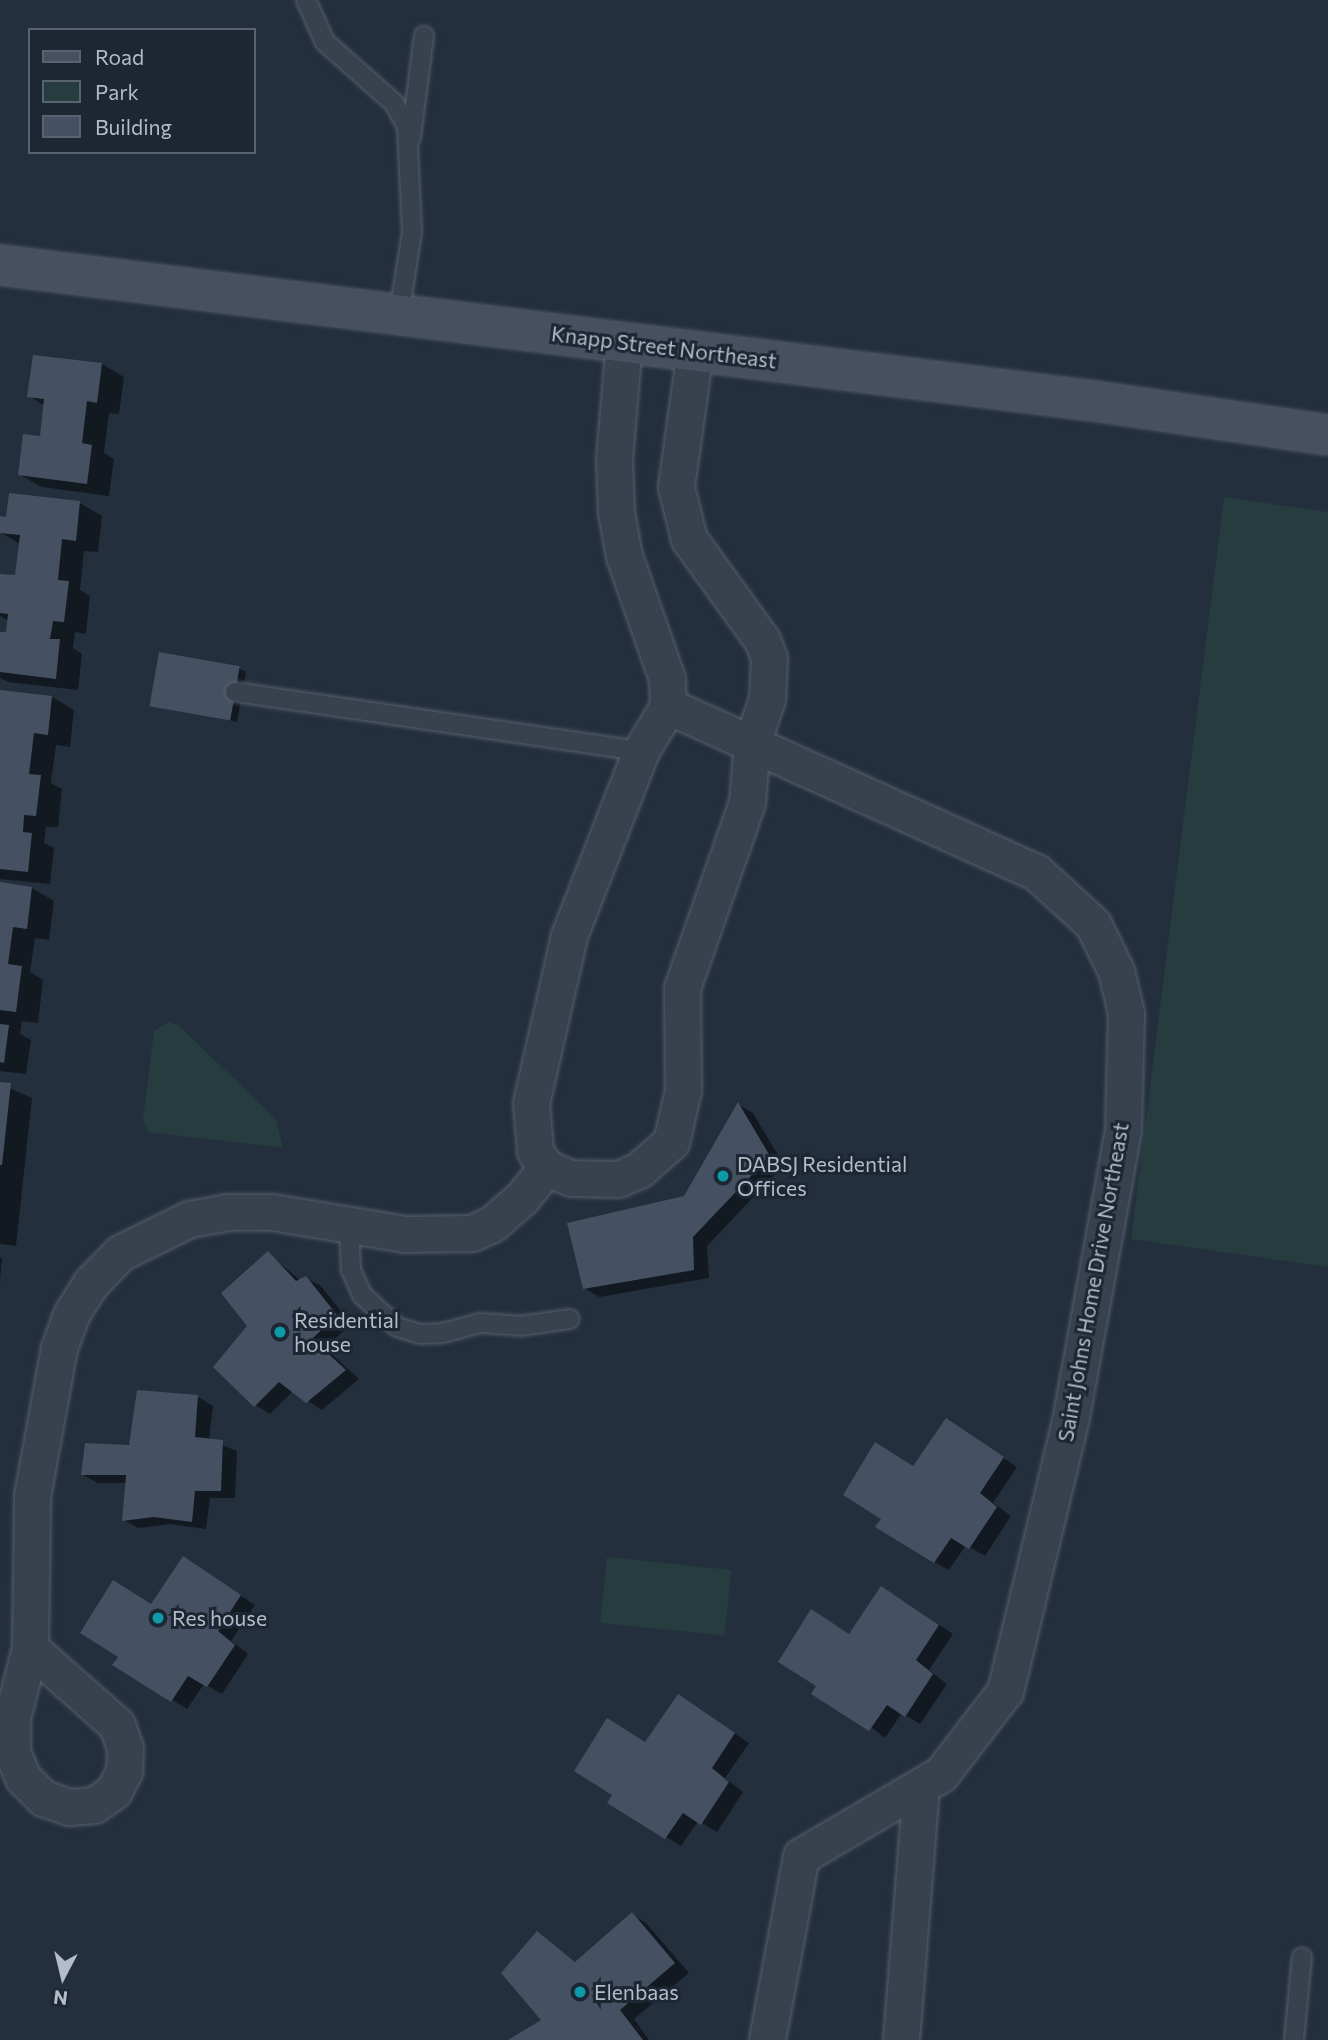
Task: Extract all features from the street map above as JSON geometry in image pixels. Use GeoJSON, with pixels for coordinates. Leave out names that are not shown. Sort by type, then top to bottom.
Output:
{"type":"FeatureCollection","features":[{"type":"Feature","properties":{"kind":"main road","name":"Knapp Street Northeast"},"geometry":{"type":"LineString","coordinates":[[0,265],[695,350],[1328,435]]}},
{"type":"Feature","properties":{"kind":"street"},"geometry":{"type":"LineString","coordinates":[[624,342],[614,459],[616,512],[624,556],[667,678],[668,706],[641,751],[566,948],[531,1103],[535,1151],[546,1168],[571,1178],[618,1179],[639,1170],[671,1142],[683,1090],[682,988],[747,802],[752,743],[767,699],[769,658],[762,640],[689,538],[676,487],[695,350]]}},
{"type":"Feature","properties":{"kind":"street","name":"Saint Johns Home Drive Northeast"},"geometry":{"type":"LineString","coordinates":[[668,706],[1036,872],[1093,924],[1115,971],[1126,1013],[1123,1130],[1071,1417],[1005,1691],[941,1774],[801,1856],[767,2040]]}},
{"type":"Feature","properties":{"kind":"street"},"geometry":{"type":"LineString","coordinates":[[30,1648],[32,1496],[59,1348],[72,1313],[91,1283],[120,1253],[189,1219],[272,1212],[447,1237],[472,1233],[492,1224],[522,1198],[546,1168]]}},
{"type":"Feature","properties":{"kind":"street"},"geometry":{"type":"LineString","coordinates":[[901,2040],[921,1787]]}},
{"type":"Feature","properties":{"kind":"lane"},"geometry":{"type":"LineString","coordinates":[[306,0],[314,26],[331,49],[394,103],[407,126],[412,232],[400,314]]}},
{"type":"Feature","properties":{"kind":"lane"},"geometry":{"type":"LineString","coordinates":[[410,146],[424,36]]}},
{"type":"Feature","properties":{"kind":"lane"},"geometry":{"type":"LineString","coordinates":[[235,692],[641,751]]}},
{"type":"Feature","properties":{"kind":"lane"},"geometry":{"type":"LineString","coordinates":[[349,1225],[351,1270],[362,1295],[397,1327],[420,1334],[443,1333],[481,1323],[520,1326],[570,1319]]}},
{"type":"Feature","properties":{"kind":"lane"},"geometry":{"type":"LineString","coordinates":[[1294,2040],[1302,1956]]}},
{"type":"Feature","properties":{"kind":"green space"},"geometry":{"type":"Polygon","coordinates":[[[1224,497],[1328,512],[1328,1267],[1131,1239],[1224,497]]]}},
{"type":"Feature","properties":{"kind":"green space"},"geometry":{"type":"Polygon","coordinates":[[[168,1022],[178,1025],[276,1119],[283,1148],[148,1132],[143,1119],[154,1031],[168,1022]]]}},
{"type":"Feature","properties":{"kind":"green space"},"geometry":{"type":"Polygon","coordinates":[[[607,1557],[731,1570],[724,1636],[600,1623],[607,1557]]]}},
{"type":"Feature","properties":{"kind":"building"},"geometry":{"type":"Polygon","coordinates":[[[33,355],[102,363],[97,403],[87,401],[82,443],[92,445],[87,484],[18,475],[23,434],[40,436],[44,399],[27,397],[33,355]]]}},
{"type":"Feature","properties":{"kind":"building"},"geometry":{"type":"Polygon","coordinates":[[[9,493],[80,501],[76,541],[62,539],[58,580],[69,581],[64,622],[53,621],[50,639],[60,639],[56,679],[0,672],[0,632],[6,632],[8,614],[0,613],[0,574],[15,575],[20,535],[0,533],[0,516],[6,517],[9,493]]]}},
{"type":"Feature","properties":{"kind":"building"},"geometry":{"type":"Polygon","coordinates":[[[159,652],[240,666],[230,720],[149,706],[159,652]]]}},
{"type":"Feature","properties":{"kind":"building"},"geometry":{"type":"Polygon","coordinates":[[[0,690],[52,696],[48,735],[34,733],[29,774],[41,775],[36,816],[24,815],[23,832],[32,833],[28,872],[0,869],[0,690]]]}},
{"type":"Feature","properties":{"kind":"building"},"geometry":{"type":"Polygon","coordinates":[[[0,882],[32,887],[27,929],[13,927],[8,964],[22,966],[16,1012],[0,1010],[0,882]]]}},
{"type":"Feature","properties":{"kind":"building"},"geometry":{"type":"Polygon","coordinates":[[[0,1024],[9,1025],[4,1063],[0,1062],[0,1024]]]}},
{"type":"Feature","properties":{"kind":"building"},"geometry":{"type":"Polygon","coordinates":[[[0,1082],[11,1083],[2,1165],[0,1165],[0,1082]]]}},
{"type":"Feature","properties":{"kind":"building","name":"DABSJ Residential Offices"},"geometry":{"type":"Polygon","coordinates":[[[738,1102],[770,1156],[693,1237],[694,1270],[583,1289],[567,1223],[684,1196],[738,1102]]]}},
{"type":"Feature","properties":{"kind":"building","name":"Residential house"},"geometry":{"type":"Polygon","coordinates":[[[268,1251],[296,1281],[306,1276],[337,1315],[312,1339],[346,1370],[306,1403],[279,1382],[254,1407],[213,1367],[247,1326],[221,1293],[268,1251]]]}},
{"type":"Feature","properties":{"kind":"building"},"geometry":{"type":"Polygon","coordinates":[[[137,1390],[198,1395],[195,1437],[223,1440],[221,1491],[195,1491],[192,1522],[154,1517],[122,1521],[126,1475],[81,1475],[85,1443],[129,1445],[137,1390]]]}},
{"type":"Feature","properties":{"kind":"building"},"geometry":{"type":"Polygon","coordinates":[[[946,1418],[1004,1457],[980,1493],[997,1507],[969,1549],[951,1538],[934,1563],[875,1527],[881,1519],[843,1495],[875,1442],[913,1466],[946,1418]]]}},
{"type":"Feature","properties":{"kind":"building","name":"Res house"},"geometry":{"type":"Polygon","coordinates":[[[183,1556],[241,1595],[218,1631],[235,1645],[207,1687],[188,1676],[171,1702],[112,1665],[118,1657],[80,1633],[113,1580],[151,1604],[183,1556]]]}},
{"type":"Feature","properties":{"kind":"building"},"geometry":{"type":"Polygon","coordinates":[[[881,1586],[939,1625],[916,1660],[933,1674],[905,1717],[887,1705],[869,1731],[811,1694],[816,1686],[778,1662],[811,1609],[849,1634],[881,1586]]]}},
{"type":"Feature","properties":{"kind":"building"},"geometry":{"type":"Polygon","coordinates":[[[678,1694],[735,1733],[712,1768],[729,1782],[701,1825],[683,1813],[665,1839],[607,1803],[612,1795],[574,1771],[607,1718],[645,1742],[678,1694]]]}},
{"type":"Feature","properties":{"kind":"building","name":"Elenbaas"},"geometry":{"type":"Polygon","coordinates":[[[632,1912],[675,1963],[620,2010],[643,2040],[508,2040],[541,2020],[501,1973],[537,1931],[575,1962],[632,1912]]]}},
{"type":"Feature","properties":{"kind":"place","name":"DABSJ Residential Offices"},"geometry":{"type":"Point","coordinates":[723,1176]}},
{"type":"Feature","properties":{"kind":"place","name":"Residential house"},"geometry":{"type":"Point","coordinates":[280,1332]}},
{"type":"Feature","properties":{"kind":"place","name":"Res house"},"geometry":{"type":"Point","coordinates":[158,1618]}},
{"type":"Feature","properties":{"kind":"place","name":"Elenbaas"},"geometry":{"type":"Point","coordinates":[580,1992]}}]}
